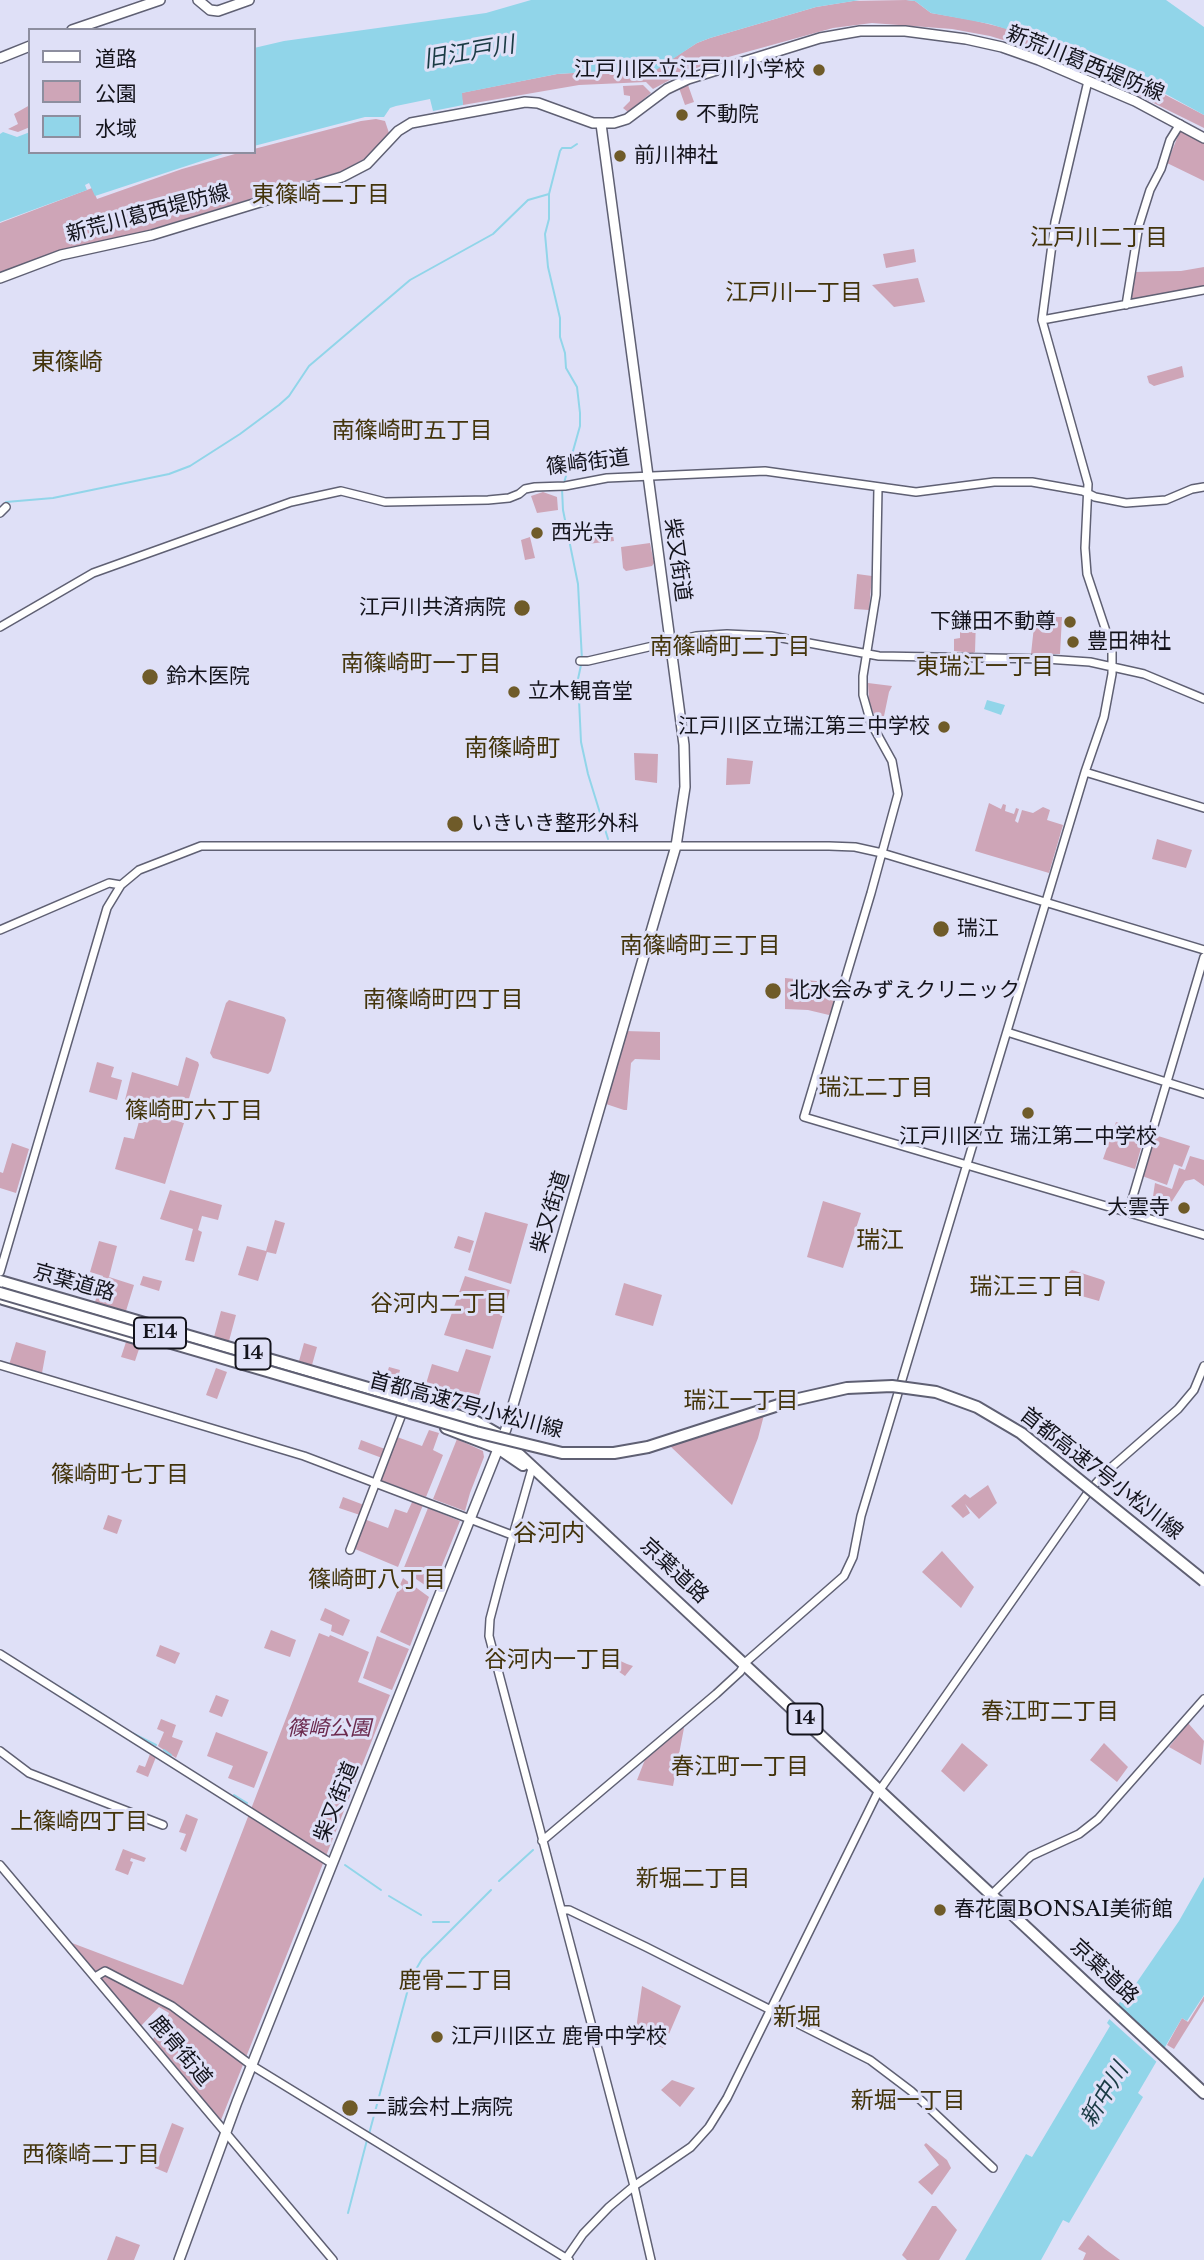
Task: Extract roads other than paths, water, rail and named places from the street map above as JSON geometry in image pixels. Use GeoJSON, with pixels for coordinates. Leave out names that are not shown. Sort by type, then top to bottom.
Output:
{"type":"FeatureCollection","features":[{"type":"Feature","properties":{"kind":"highway","name":"京葉道路"},"geometry":{"type":"LineString","coordinates":[[0,1281],[475,1421],[533,1469],[1105,2004],[1204,2093]]}},
{"type":"Feature","properties":{"kind":"highway","name":"京葉道路"},"geometry":{"type":"LineString","coordinates":[[0,1287],[320,1382]]}},
{"type":"Feature","properties":{"kind":"highway","name":"京葉道路"},"geometry":{"type":"LineString","coordinates":[[0,1296],[500,1443]]}},
{"type":"Feature","properties":{"kind":"highway","name":"京葉道路"},"geometry":{"type":"LineString","coordinates":[[0,1296],[320,1382]]}},
{"type":"Feature","properties":{"kind":"highway","name":"首都高速7号小松川線"},"geometry":{"type":"LineString","coordinates":[[320,1382],[517,1437],[579,1448],[613,1447],[648,1441],[792,1395],[837,1384],[877,1380],[922,1383],[973,1399],[1024,1428],[1204,1573]]}},
{"type":"Feature","properties":{"kind":"highway","name":"首都高速7号小松川線"},"geometry":{"type":"LineString","coordinates":[[320,1382],[516,1443],[548,1451],[579,1454],[614,1453],[657,1445],[777,1405],[839,1389],[892,1386],[936,1392],[977,1407],[1021,1433],[1204,1581]]}},
{"type":"Feature","properties":{"kind":"highway","name":"京葉道路"},"geometry":{"type":"LineString","coordinates":[[1172,2066],[1204,2100]]}},
{"type":"Feature","properties":{"kind":"main road"},"geometry":{"type":"LineString","coordinates":[[78,28],[160,0]]}},
{"type":"Feature","properties":{"kind":"main road"},"geometry":{"type":"LineString","coordinates":[[198,0],[210,10],[218,11],[249,0]]}},
{"type":"Feature","properties":{"kind":"main road","name":"新荒川葛西堤防線"},"geometry":{"type":"LineString","coordinates":[[0,278],[61,256],[152,235],[342,177],[371,160],[402,128],[418,121],[525,102],[538,103],[601,124],[614,123],[627,119],[671,87],[712,70],[820,38],[860,31],[905,31],[984,43],[1023,54],[1135,101],[1204,138]]}},
{"type":"Feature","properties":{"kind":"main road"},"geometry":{"type":"LineString","coordinates":[[0,58],[28,47]]}},
{"type":"Feature","properties":{"kind":"main road","name":"柴又街道"},"geometry":{"type":"LineString","coordinates":[[178,2260],[251,2065],[500,1443],[676,846],[686,768],[601,124]]}},
{"type":"Feature","properties":{"kind":"street"},"geometry":{"type":"LineString","coordinates":[[542,1841],[687,1719],[844,1576],[849,1568],[861,1516],[1085,772],[1104,717],[1113,667],[1108,637],[1087,574],[1085,548],[1089,494],[1042,320],[1055,222],[1088,81]]}},
{"type":"Feature","properties":{"kind":"street"},"geometry":{"type":"LineString","coordinates":[[1126,306],[1139,225],[1170,140],[1180,124]]}},
{"type":"Feature","properties":{"kind":"street"},"geometry":{"type":"LineString","coordinates":[[1042,320],[1204,290]]}},
{"type":"Feature","properties":{"kind":"street","name":"篠崎街道"},"geometry":{"type":"LineString","coordinates":[[0,627],[93,573],[290,502],[341,491],[385,502],[488,500],[509,498],[535,487],[563,486],[607,478],[765,471],[916,492],[994,482],[1032,482],[1114,502],[1136,503],[1166,500],[1204,487]]}},
{"type":"Feature","properties":{"kind":"street"},"geometry":{"type":"LineString","coordinates":[[878,488],[876,596],[862,685],[864,703],[871,723],[892,761],[898,793],[804,1117],[1204,1235]]}},
{"type":"Feature","properties":{"kind":"street"},"geometry":{"type":"LineString","coordinates":[[581,661],[713,634],[771,636],[815,642],[867,654],[900,657],[1061,660],[1113,667],[1144,674],[1204,699]]}},
{"type":"Feature","properties":{"kind":"street"},"geometry":{"type":"LineString","coordinates":[[1085,772],[1204,808]]}},
{"type":"Feature","properties":{"kind":"street"},"geometry":{"type":"LineString","coordinates":[[0,1272],[107,908],[121,885],[133,874],[194,848],[219,845],[855,848],[882,853],[1204,950]]}},
{"type":"Feature","properties":{"kind":"street"},"geometry":{"type":"LineString","coordinates":[[0,930],[110,883],[121,885]]}},
{"type":"Feature","properties":{"kind":"street"},"geometry":{"type":"LineString","coordinates":[[1128,1213],[1204,957]]}},
{"type":"Feature","properties":{"kind":"street"},"geometry":{"type":"LineString","coordinates":[[1007,1032],[1204,1094]]}},
{"type":"Feature","properties":{"kind":"street"},"geometry":{"type":"LineString","coordinates":[[0,1365],[304,1456],[512,1535]]}},
{"type":"Feature","properties":{"kind":"street"},"geometry":{"type":"LineString","coordinates":[[95,1977],[104,1971],[172,2006],[251,2065],[567,2259],[583,2234],[634,2186],[691,2147],[709,2127],[727,2098],[878,1792],[1089,1491],[1105,1473],[1178,1409],[1194,1390],[1204,1366]]}},
{"type":"Feature","properties":{"kind":"street"},"geometry":{"type":"LineString","coordinates":[[350,1550],[402,1414]]}},
{"type":"Feature","properties":{"kind":"street"},"geometry":{"type":"LineString","coordinates":[[533,1469],[512,1535],[490,1619],[489,1636],[652,2260]]}},
{"type":"Feature","properties":{"kind":"street"},"geometry":{"type":"LineString","coordinates":[[0,1654],[331,1863]]}},
{"type":"Feature","properties":{"kind":"street"},"geometry":{"type":"LineString","coordinates":[[990,1897],[1031,1856],[1073,1837],[1098,1819],[1204,1699]]}},
{"type":"Feature","properties":{"kind":"street"},"geometry":{"type":"LineString","coordinates":[[0,1751],[29,1773],[163,1825]]}},
{"type":"Feature","properties":{"kind":"street","name":"鹿骨街道"},"geometry":{"type":"LineString","coordinates":[[0,1865],[333,2260]]}},
{"type":"Feature","properties":{"kind":"street"},"geometry":{"type":"LineString","coordinates":[[562,1910],[569,1910],[593,1921],[870,2060],[993,2168]]}},
{"type":"Feature","properties":{"kind":"water","name":"旧江戸川"},"geometry":{"type":"Polygon","coordinates":[[[531,0],[860,0],[816,7],[710,38],[697,43],[653,72],[652,68],[557,74],[462,93],[463,105],[433,111],[430,99],[390,108],[384,117],[365,117],[256,145],[256,48],[284,41],[486,13],[531,0]]]}},
{"type":"Feature","properties":{"kind":"water"},"geometry":{"type":"Polygon","coordinates":[[[906,0],[1166,0],[1204,27],[1204,115],[1144,82],[1048,42],[990,24],[931,13],[915,1],[906,0]]]}},
{"type":"Feature","properties":{"kind":"water"},"geometry":{"type":"Polygon","coordinates":[[[3,132],[17,137],[28,133],[28,154],[223,154],[95,196],[89,183],[85,185],[87,190],[0,222],[0,134],[3,132]]]}},
{"type":"Feature","properties":{"kind":"water"},"geometry":{"type":"Polygon","coordinates":[[[987,700],[1005,705],[1001,715],[984,709],[987,700]]]}},
{"type":"Feature","properties":{"kind":"water","name":"新中川"},"geometry":{"type":"Polygon","coordinates":[[[1204,1877],[1204,1995],[1187,2021],[1182,2018],[1138,2093],[1143,2097],[1069,2223],[1063,2220],[1041,2260],[965,2260],[1026,2154],[1032,2157],[1110,2026],[1107,2023],[1121,2000],[1124,2001],[1179,1921],[1204,1877]]]}},
{"type":"Feature","properties":{"kind":"waterway"},"geometry":{"type":"LineString","coordinates":[[6,502],[53,498],[169,474],[190,466],[279,405],[289,396],[309,366],[410,280],[493,234],[528,200],[549,194],[560,151],[577,144]]}},
{"type":"Feature","properties":{"kind":"waterway"},"geometry":{"type":"LineString","coordinates":[[549,194],[549,219],[545,234],[548,267],[560,318],[560,337],[566,368],[577,387],[580,413],[580,426],[564,483]]}},
{"type":"Feature","properties":{"kind":"waterway"},"geometry":{"type":"LineString","coordinates":[[562,489],[563,510],[578,584],[582,660]]}},
{"type":"Feature","properties":{"kind":"waterway"},"geometry":{"type":"LineString","coordinates":[[581,665],[578,679],[581,742],[608,839]]}},
{"type":"Feature","properties":{"kind":"waterway"},"geometry":{"type":"LineString","coordinates":[[21,1663],[56,1685]]}},
{"type":"Feature","properties":{"kind":"waterway"},"geometry":{"type":"LineString","coordinates":[[67,1691],[119,1725]]}},
{"type":"Feature","properties":{"kind":"waterway"},"geometry":{"type":"LineString","coordinates":[[132,1733],[156,1745]]}},
{"type":"Feature","properties":{"kind":"waterway"},"geometry":{"type":"LineString","coordinates":[[164,1750],[171,1755]]}},
{"type":"Feature","properties":{"kind":"waterway"},"geometry":{"type":"LineString","coordinates":[[234,1795],[247,1803]]}},
{"type":"Feature","properties":{"kind":"waterway"},"geometry":{"type":"LineString","coordinates":[[499,1881],[533,1850]]}},
{"type":"Feature","properties":{"kind":"waterway"},"geometry":{"type":"LineString","coordinates":[[345,1865],[381,1890]]}},
{"type":"Feature","properties":{"kind":"waterway"},"geometry":{"type":"LineString","coordinates":[[369,2134],[411,1978],[422,1959],[491,1890]]}},
{"type":"Feature","properties":{"kind":"waterway"},"geometry":{"type":"LineString","coordinates":[[389,1896],[421,1915]]}},
{"type":"Feature","properties":{"kind":"waterway"},"geometry":{"type":"LineString","coordinates":[[433,1922],[449,1922]]}},
{"type":"Feature","properties":{"kind":"waterway"},"geometry":{"type":"LineString","coordinates":[[348,2213],[367,2140]]}},
{"type":"Feature","properties":{"kind":"place","name":"江戸川区立江戸川小学校"},"geometry":{"type":"Point","coordinates":[819,70]}},
{"type":"Feature","properties":{"kind":"place","name":"不動院"},"geometry":{"type":"Point","coordinates":[682,115]}},
{"type":"Feature","properties":{"kind":"place","name":"前川神社"},"geometry":{"type":"Point","coordinates":[620,156]}},
{"type":"Feature","properties":{"kind":"place","name":"西光寺"},"geometry":{"type":"Point","coordinates":[537,533]}},
{"type":"Feature","properties":{"kind":"place","name":"江戸川共済病院"},"geometry":{"type":"Point","coordinates":[522,608]}},
{"type":"Feature","properties":{"kind":"place","name":"下鎌田不動尊"},"geometry":{"type":"Point","coordinates":[1070,622]}},
{"type":"Feature","properties":{"kind":"place","name":"豊田神社"},"geometry":{"type":"Point","coordinates":[1073,642]}},
{"type":"Feature","properties":{"kind":"place","name":"鈴木医院"},"geometry":{"type":"Point","coordinates":[150,677]}},
{"type":"Feature","properties":{"kind":"place","name":"立木観音堂"},"geometry":{"type":"Point","coordinates":[514,692]}},
{"type":"Feature","properties":{"kind":"place","name":"江戸川区立瑞江第三中学校"},"geometry":{"type":"Point","coordinates":[944,727]}},
{"type":"Feature","properties":{"kind":"place","name":"いきいき整形外科"},"geometry":{"type":"Point","coordinates":[455,824]}},
{"type":"Feature","properties":{"kind":"place","name":"瑞江"},"geometry":{"type":"Point","coordinates":[941,929]}},
{"type":"Feature","properties":{"kind":"place","name":"北水会みずえクリニック"},"geometry":{"type":"Point","coordinates":[773,991]}},
{"type":"Feature","properties":{"kind":"place","name":"江戸川区立 瑞江第二中学校"},"geometry":{"type":"Point","coordinates":[1028,1113]}},
{"type":"Feature","properties":{"kind":"place","name":"大雲寺"},"geometry":{"type":"Point","coordinates":[1184,1208]}},
{"type":"Feature","properties":{"kind":"place","name":"春花園BONSAI美術館"},"geometry":{"type":"Point","coordinates":[940,1910]}},
{"type":"Feature","properties":{"kind":"place","name":"江戸川区立 鹿骨中学校"},"geometry":{"type":"Point","coordinates":[437,2037]}},
{"type":"Feature","properties":{"kind":"place","name":"二誠会村上病院"},"geometry":{"type":"Point","coordinates":[350,2108]}},
{"type":"Feature","properties":{"kind":"district","name":"東篠崎二丁目"},"geometry":{"type":"Point","coordinates":[321,196]}},
{"type":"Feature","properties":{"kind":"district","name":"江戸川二丁目"},"geometry":{"type":"Point","coordinates":[1099,239]}},
{"type":"Feature","properties":{"kind":"district","name":"江戸川一丁目"},"geometry":{"type":"Point","coordinates":[794,294]}},
{"type":"Feature","properties":{"kind":"district","name":"東篠崎"},"geometry":{"type":"Point","coordinates":[67,363]}},
{"type":"Feature","properties":{"kind":"district","name":"南篠崎町五丁目"},"geometry":{"type":"Point","coordinates":[412,432]}},
{"type":"Feature","properties":{"kind":"district","name":"南篠崎町二丁目"},"geometry":{"type":"Point","coordinates":[730,648]}},
{"type":"Feature","properties":{"kind":"district","name":"南篠崎町一丁目"},"geometry":{"type":"Point","coordinates":[421,665]}},
{"type":"Feature","properties":{"kind":"district","name":"東瑞江一丁目"},"geometry":{"type":"Point","coordinates":[985,668]}},
{"type":"Feature","properties":{"kind":"district","name":"南篠崎町"},"geometry":{"type":"Point","coordinates":[512,749]}},
{"type":"Feature","properties":{"kind":"district","name":"南篠崎町三丁目"},"geometry":{"type":"Point","coordinates":[700,947]}},
{"type":"Feature","properties":{"kind":"district","name":"南篠崎町四丁目"},"geometry":{"type":"Point","coordinates":[443,1001]}},
{"type":"Feature","properties":{"kind":"district","name":"瑞江二丁目"},"geometry":{"type":"Point","coordinates":[876,1089]}},
{"type":"Feature","properties":{"kind":"district","name":"篠崎町六丁目"},"geometry":{"type":"Point","coordinates":[194,1112]}},
{"type":"Feature","properties":{"kind":"district","name":"瑞江"},"geometry":{"type":"Point","coordinates":[880,1241]}},
{"type":"Feature","properties":{"kind":"district","name":"瑞江三丁目"},"geometry":{"type":"Point","coordinates":[1027,1288]}},
{"type":"Feature","properties":{"kind":"district","name":"谷河内二丁目"},"geometry":{"type":"Point","coordinates":[439,1305]}},
{"type":"Feature","properties":{"kind":"district","name":"瑞江一丁目"},"geometry":{"type":"Point","coordinates":[741,1402]}},
{"type":"Feature","properties":{"kind":"district","name":"篠崎町七丁目"},"geometry":{"type":"Point","coordinates":[120,1476]}},
{"type":"Feature","properties":{"kind":"district","name":"谷河内"},"geometry":{"type":"Point","coordinates":[549,1534]}},
{"type":"Feature","properties":{"kind":"district","name":"篠崎町八丁目"},"geometry":{"type":"Point","coordinates":[377,1581]}},
{"type":"Feature","properties":{"kind":"district","name":"谷河内一丁目"},"geometry":{"type":"Point","coordinates":[553,1661]}},
{"type":"Feature","properties":{"kind":"district","name":"春江町二丁目"},"geometry":{"type":"Point","coordinates":[1050,1713]}},
{"type":"Feature","properties":{"kind":"district","name":"春江町一丁目"},"geometry":{"type":"Point","coordinates":[740,1768]}},
{"type":"Feature","properties":{"kind":"district","name":"上篠崎四丁目"},"geometry":{"type":"Point","coordinates":[79,1823]}},
{"type":"Feature","properties":{"kind":"district","name":"新堀二丁目"},"geometry":{"type":"Point","coordinates":[693,1880]}},
{"type":"Feature","properties":{"kind":"district","name":"鹿骨二丁目"},"geometry":{"type":"Point","coordinates":[456,1982]}},
{"type":"Feature","properties":{"kind":"district","name":"新堀"},"geometry":{"type":"Point","coordinates":[797,2018]}},
{"type":"Feature","properties":{"kind":"district","name":"新堀一丁目"},"geometry":{"type":"Point","coordinates":[908,2102]}},
{"type":"Feature","properties":{"kind":"district","name":"西篠崎二丁目"},"geometry":{"type":"Point","coordinates":[91,2156]}},
{"type":"Feature","properties":{"kind":"park label","name":"篠崎公園"},"geometry":{"type":"Point","coordinates":[329,1729]}}]}
